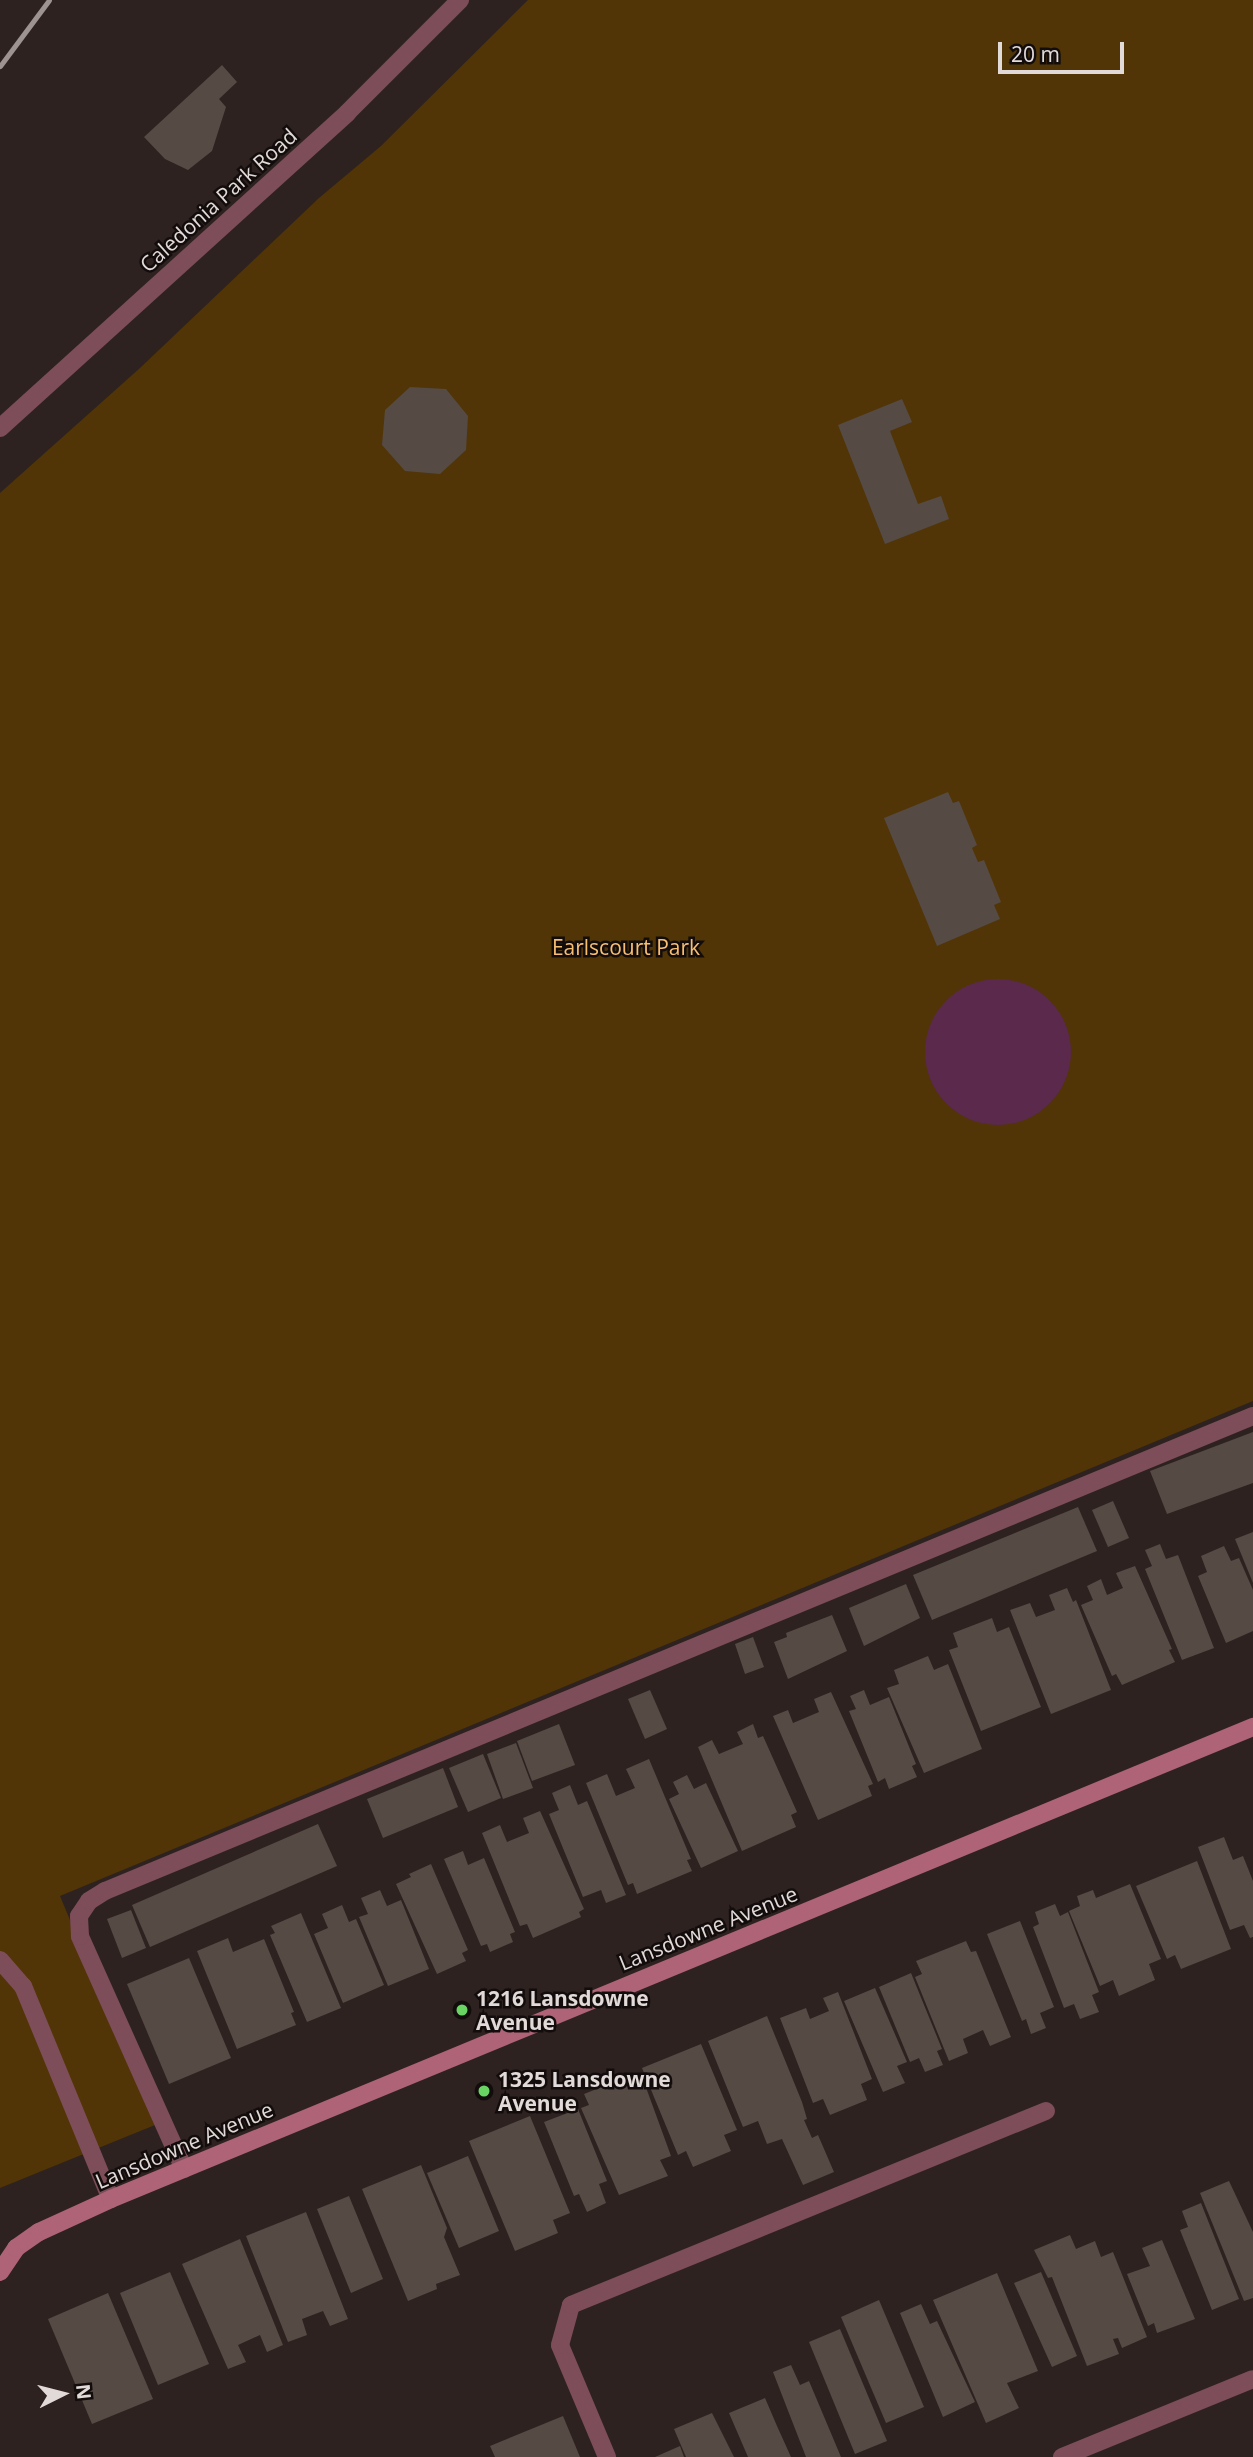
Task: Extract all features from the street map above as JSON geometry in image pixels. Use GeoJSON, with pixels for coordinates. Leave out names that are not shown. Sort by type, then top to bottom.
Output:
{"type":"FeatureCollection","features":[{"type":"Feature","properties":{"kind":"street","name":"Caledonia Park Road"},"geometry":{"type":"LineString","coordinates":[[0,428],[347,113],[460,0]]}},
{"type":"Feature","properties":{"kind":"street"},"geometry":{"type":"LineString","coordinates":[[184,2169],[80,1936],[79,1916],[89,1901],[105,1891],[1253,1416]]}},
{"type":"Feature","properties":{"kind":"street","name":"Lansdowne Avenue"},"geometry":{"type":"LineString","coordinates":[[0,2272],[16,2248],[39,2232],[111,2200],[1253,1727]]}},
{"type":"Feature","properties":{"kind":"street"},"geometry":{"type":"LineString","coordinates":[[0,1960],[23,1986],[111,2200]]}},
{"type":"Feature","properties":{"kind":"street"},"geometry":{"type":"LineString","coordinates":[[607,2457],[560,2345],[571,2305],[1046,2111]]}},
{"type":"Feature","properties":{"kind":"street"},"geometry":{"type":"LineString","coordinates":[[1062,2457],[1253,2379]]}},
{"type":"Feature","properties":{"kind":"green space","name":"Earlscourt Park"},"geometry":{"type":"Polygon","coordinates":[[[528,0],[1253,0],[1253,1401],[60,1896],[155,2125],[0,2188],[0,493],[140,368],[319,198],[381,146],[528,0]]]}},
{"type":"Feature","properties":{"kind":"shaded area"},"geometry":{"type":"Polygon","coordinates":[[[998,979],[1026,985],[1049,1001],[1065,1024],[1071,1052],[1065,1080],[1049,1103],[1026,1119],[998,1125],[970,1119],[947,1103],[931,1080],[925,1052],[931,1024],[947,1001],[970,985],[998,979]]]}},
{"type":"Feature","properties":{"kind":"building"},"geometry":{"type":"Polygon","coordinates":[[[222,65],[237,82],[219,99],[226,107],[212,151],[188,170],[165,159],[144,137],[222,65]]]}},
{"type":"Feature","properties":{"kind":"building"},"geometry":{"type":"Polygon","coordinates":[[[410,387],[446,389],[468,416],[466,450],[440,474],[405,471],[382,445],[385,410],[410,387]]]}},
{"type":"Feature","properties":{"kind":"building"},"geometry":{"type":"Polygon","coordinates":[[[902,399],[912,422],[890,431],[918,504],[941,496],[949,519],[885,544],[838,425],[902,399]]]}},
{"type":"Feature","properties":{"kind":"building"},"geometry":{"type":"Polygon","coordinates":[[[948,792],[953,803],[959,801],[977,845],[972,848],[978,862],[984,860],[1001,902],[994,905],[1000,919],[937,946],[884,818],[948,792]]]}},
{"type":"Feature","properties":{"kind":"building"},"geometry":{"type":"Polygon","coordinates":[[[1253,1432],[1253,1483],[1167,1514],[1150,1471],[1253,1432]]]}},
{"type":"Feature","properties":{"kind":"building"},"geometry":{"type":"Polygon","coordinates":[[[1113,1501],[1129,1538],[1108,1547],[1092,1510],[1113,1501]]]}},
{"type":"Feature","properties":{"kind":"building"},"geometry":{"type":"Polygon","coordinates":[[[1078,1507],[1097,1551],[932,1620],[913,1575],[1078,1507]]]}},
{"type":"Feature","properties":{"kind":"building"},"geometry":{"type":"Polygon","coordinates":[[[1253,1532],[1253,1583],[1235,1539],[1253,1532]]]}},
{"type":"Feature","properties":{"kind":"building"},"geometry":{"type":"Polygon","coordinates":[[[1160,1544],[1166,1559],[1178,1555],[1214,1648],[1182,1660],[1145,1569],[1152,1566],[1145,1550],[1160,1544]]]}},
{"type":"Feature","properties":{"kind":"building"},"geometry":{"type":"Polygon","coordinates":[[[1224,1546],[1231,1561],[1239,1558],[1253,1590],[1253,1631],[1226,1643],[1198,1576],[1207,1572],[1201,1556],[1224,1546]]]}},
{"type":"Feature","properties":{"kind":"building"},"geometry":{"type":"Polygon","coordinates":[[[1135,1566],[1172,1649],[1169,1650],[1175,1662],[1122,1685],[1116,1674],[1112,1676],[1081,1605],[1093,1600],[1087,1586],[1101,1579],[1107,1595],[1123,1588],[1116,1573],[1135,1566]]]}},
{"type":"Feature","properties":{"kind":"building"},"geometry":{"type":"Polygon","coordinates":[[[906,1584],[920,1618],[864,1646],[849,1608],[906,1584]]]}},
{"type":"Feature","properties":{"kind":"building"},"geometry":{"type":"Polygon","coordinates":[[[1067,1588],[1073,1602],[1076,1600],[1111,1690],[1051,1714],[1010,1610],[1030,1603],[1036,1617],[1055,1610],[1049,1595],[1067,1588]]]}},
{"type":"Feature","properties":{"kind":"building"},"geometry":{"type":"Polygon","coordinates":[[[832,1615],[847,1651],[788,1679],[774,1642],[787,1637],[786,1633],[832,1615]]]}},
{"type":"Feature","properties":{"kind":"building"},"geometry":{"type":"Polygon","coordinates":[[[992,1618],[997,1632],[1009,1627],[1041,1707],[981,1731],[949,1650],[958,1647],[953,1633],[992,1618]]]}},
{"type":"Feature","properties":{"kind":"building"},"geometry":{"type":"Polygon","coordinates":[[[753,1637],[764,1667],[745,1674],[735,1644],[753,1637]]]}},
{"type":"Feature","properties":{"kind":"building"},"geometry":{"type":"Polygon","coordinates":[[[928,1656],[934,1670],[948,1664],[982,1749],[924,1773],[887,1688],[899,1684],[894,1670],[928,1656]]]}},
{"type":"Feature","properties":{"kind":"building"},"geometry":{"type":"Polygon","coordinates":[[[650,1690],[667,1729],[645,1739],[628,1699],[650,1690]]]}},
{"type":"Feature","properties":{"kind":"building"},"geometry":{"type":"Polygon","coordinates":[[[864,1690],[870,1705],[889,1697],[916,1764],[912,1766],[917,1777],[889,1789],[885,1778],[878,1782],[849,1711],[856,1709],[850,1696],[864,1690]]]}},
{"type":"Feature","properties":{"kind":"building"},"geometry":{"type":"Polygon","coordinates":[[[831,1692],[873,1784],[868,1786],[872,1796],[818,1820],[773,1716],[788,1710],[793,1723],[819,1712],[814,1699],[831,1692]]]}},
{"type":"Feature","properties":{"kind":"building"},"geometry":{"type":"Polygon","coordinates":[[[559,1724],[575,1765],[532,1781],[517,1741],[559,1724]]]}},
{"type":"Feature","properties":{"kind":"building"},"geometry":{"type":"Polygon","coordinates":[[[753,1724],[758,1738],[763,1736],[797,1812],[791,1815],[796,1827],[742,1851],[698,1747],[712,1740],[719,1754],[743,1744],[737,1732],[753,1724]]]}},
{"type":"Feature","properties":{"kind":"building"},"geometry":{"type":"Polygon","coordinates":[[[516,1743],[533,1788],[503,1799],[487,1754],[516,1743]]]}},
{"type":"Feature","properties":{"kind":"building"},"geometry":{"type":"Polygon","coordinates":[[[483,1754],[501,1798],[468,1812],[449,1768],[483,1754]]]}},
{"type":"Feature","properties":{"kind":"building"},"geometry":{"type":"Polygon","coordinates":[[[649,1759],[691,1859],[687,1860],[692,1871],[637,1894],[633,1883],[628,1885],[586,1783],[607,1774],[616,1796],[635,1788],[626,1769],[649,1759]]]}},
{"type":"Feature","properties":{"kind":"building"},"geometry":{"type":"Polygon","coordinates":[[[443,1768],[458,1807],[383,1838],[367,1799],[443,1768]]]}},
{"type":"Feature","properties":{"kind":"building"},"geometry":{"type":"Polygon","coordinates":[[[687,1775],[694,1789],[706,1783],[738,1851],[701,1868],[669,1799],[679,1794],[673,1782],[687,1775]]]}},
{"type":"Feature","properties":{"kind":"building"},"geometry":{"type":"Polygon","coordinates":[[[570,1785],[578,1805],[587,1801],[626,1895],[606,1903],[601,1890],[583,1897],[549,1814],[559,1810],[552,1793],[570,1785]]]}},
{"type":"Feature","properties":{"kind":"building"},"geometry":{"type":"Polygon","coordinates":[[[540,1811],[584,1909],[579,1912],[581,1917],[533,1938],[527,1924],[520,1926],[482,1833],[500,1825],[507,1842],[529,1833],[523,1818],[540,1811]]]}},
{"type":"Feature","properties":{"kind":"building"},"geometry":{"type":"Polygon","coordinates":[[[318,1824],[337,1866],[150,1947],[132,1905],[318,1824]]]}},
{"type":"Feature","properties":{"kind":"building"},"geometry":{"type":"Polygon","coordinates":[[[1224,1837],[1233,1860],[1243,1856],[1253,1881],[1253,1937],[1250,1938],[1244,1925],[1230,1930],[1198,1847],[1224,1837]]]}},
{"type":"Feature","properties":{"kind":"building"},"geometry":{"type":"Polygon","coordinates":[[[463,1851],[468,1865],[484,1858],[515,1932],[510,1934],[513,1942],[490,1952],[487,1944],[481,1946],[444,1859],[463,1851]]]}},
{"type":"Feature","properties":{"kind":"building"},"geometry":{"type":"Polygon","coordinates":[[[1197,1861],[1231,1949],[1181,1969],[1175,1955],[1167,1959],[1136,1886],[1197,1861]]]}},
{"type":"Feature","properties":{"kind":"building"},"geometry":{"type":"Polygon","coordinates":[[[431,1864],[468,1950],[462,1953],[466,1961],[437,1974],[396,1884],[411,1877],[409,1874],[431,1864]]]}},
{"type":"Feature","properties":{"kind":"building"},"geometry":{"type":"Polygon","coordinates":[[[1130,1884],[1161,1959],[1149,1964],[1155,1980],[1119,1996],[1113,1980],[1100,1986],[1069,1911],[1080,1906],[1077,1896],[1093,1890],[1096,1898],[1130,1884]]]}},
{"type":"Feature","properties":{"kind":"building"},"geometry":{"type":"Polygon","coordinates":[[[380,1890],[387,1906],[401,1900],[429,1969],[388,1986],[359,1917],[368,1914],[361,1898],[380,1890]]]}},
{"type":"Feature","properties":{"kind":"building"},"geometry":{"type":"Polygon","coordinates":[[[1055,1904],[1060,1916],[1068,1912],[1099,1992],[1092,1995],[1099,2012],[1080,2019],[1074,2004],[1064,2008],[1033,1927],[1039,1924],[1035,1912],[1055,1904]]]}},
{"type":"Feature","properties":{"kind":"building"},"geometry":{"type":"Polygon","coordinates":[[[342,1905],[349,1922],[356,1919],[384,1985],[343,2003],[314,1934],[328,1928],[322,1914],[342,1905]]]}},
{"type":"Feature","properties":{"kind":"building"},"geometry":{"type":"Polygon","coordinates":[[[131,1910],[146,1948],[122,1958],[107,1919],[131,1910]]]}},
{"type":"Feature","properties":{"kind":"building"},"geometry":{"type":"Polygon","coordinates":[[[301,1913],[341,2008],[307,2022],[270,1935],[275,1933],[271,1926],[301,1913]]]}},
{"type":"Feature","properties":{"kind":"building"},"geometry":{"type":"Polygon","coordinates":[[[1020,1921],[1054,2007],[1040,2013],[1046,2028],[1031,2034],[1026,2019],[1022,2021],[987,1934],[1020,1921]]]}},
{"type":"Feature","properties":{"kind":"building"},"geometry":{"type":"Polygon","coordinates":[[[228,1938],[233,1952],[264,1939],[294,2012],[291,2013],[296,2025],[237,2049],[197,1951],[228,1938]]]}},
{"type":"Feature","properties":{"kind":"building"},"geometry":{"type":"Polygon","coordinates":[[[966,1941],[971,1952],[976,1951],[1011,2037],[990,2046],[983,2030],[963,2039],[968,2053],[949,2061],[915,1977],[922,1974],[916,1961],[966,1941]]]}},
{"type":"Feature","properties":{"kind":"building"},"geometry":{"type":"Polygon","coordinates":[[[189,1958],[231,2058],[169,2084],[127,1984],[189,1958]]]}},
{"type":"Feature","properties":{"kind":"building"},"geometry":{"type":"Polygon","coordinates":[[[911,1973],[942,2049],[937,2051],[943,2065],[925,2072],[919,2058],[910,2062],[879,1987],[911,1973]]]}},
{"type":"Feature","properties":{"kind":"building"},"geometry":{"type":"Polygon","coordinates":[[[875,1988],[907,2062],[897,2066],[905,2083],[883,2092],[844,2001],[875,1988]]]}},
{"type":"Feature","properties":{"kind":"building"},"geometry":{"type":"Polygon","coordinates":[[[838,1992],[872,2079],[861,2084],[867,2100],[830,2115],[823,2099],[813,2103],[780,2018],[806,2008],[810,2019],[829,2011],[823,1998],[838,1992]]]}},
{"type":"Feature","properties":{"kind":"building"},"geometry":{"type":"Polygon","coordinates":[[[767,2016],[802,2102],[807,2119],[804,2120],[812,2138],[818,2135],[834,2172],[803,2185],[782,2139],[767,2144],[758,2121],[743,2127],[708,2041],[767,2016]]]}},
{"type":"Feature","properties":{"kind":"building"},"geometry":{"type":"Polygon","coordinates":[[[701,2044],[737,2130],[724,2135],[731,2151],[693,2167],[686,2151],[678,2155],[642,2068],[701,2044]]]}},
{"type":"Feature","properties":{"kind":"building"},"geometry":{"type":"Polygon","coordinates":[[[634,2074],[638,2084],[644,2082],[671,2156],[660,2160],[668,2176],[619,2195],[581,2108],[589,2105],[584,2094],[634,2074]]]}},
{"type":"Feature","properties":{"kind":"building"},"geometry":{"type":"Polygon","coordinates":[[[578,2109],[607,2181],[599,2184],[606,2203],[587,2212],[579,2194],[574,2196],[544,2122],[578,2109]]]}},
{"type":"Feature","properties":{"kind":"building"},"geometry":{"type":"Polygon","coordinates":[[[530,2116],[570,2213],[553,2220],[558,2233],[515,2251],[469,2141],[530,2116]]]}},
{"type":"Feature","properties":{"kind":"building"},"geometry":{"type":"Polygon","coordinates":[[[468,2156],[499,2231],[459,2248],[427,2173],[468,2156]]]}},
{"type":"Feature","properties":{"kind":"building"},"geometry":{"type":"Polygon","coordinates":[[[421,2165],[447,2228],[444,2237],[460,2275],[436,2284],[437,2289],[408,2301],[362,2189],[421,2165]]]}},
{"type":"Feature","properties":{"kind":"building"},"geometry":{"type":"Polygon","coordinates":[[[1229,2181],[1253,2232],[1253,2298],[1244,2301],[1200,2193],[1229,2181]]]}},
{"type":"Feature","properties":{"kind":"building"},"geometry":{"type":"Polygon","coordinates":[[[349,2196],[383,2279],[351,2293],[317,2209],[349,2196]]]}},
{"type":"Feature","properties":{"kind":"building"},"geometry":{"type":"Polygon","coordinates":[[[1201,2203],[1239,2299],[1212,2310],[1180,2230],[1188,2227],[1182,2211],[1201,2203]]]}},
{"type":"Feature","properties":{"kind":"building"},"geometry":{"type":"Polygon","coordinates":[[[306,2212],[348,2319],[330,2326],[323,2311],[302,2319],[307,2335],[288,2342],[246,2236],[306,2212]]]}},
{"type":"Feature","properties":{"kind":"building"},"geometry":{"type":"Polygon","coordinates":[[[1070,2235],[1076,2249],[1095,2241],[1101,2257],[1113,2252],[1147,2337],[1122,2348],[1118,2338],[1113,2339],[1119,2354],[1087,2366],[1052,2277],[1048,2278],[1034,2250],[1070,2235]]]}},
{"type":"Feature","properties":{"kind":"building"},"geometry":{"type":"Polygon","coordinates":[[[240,2239],[283,2345],[267,2352],[260,2335],[238,2345],[246,2362],[228,2369],[182,2264],[240,2239]]]}},
{"type":"Feature","properties":{"kind":"building"},"geometry":{"type":"Polygon","coordinates":[[[1162,2240],[1195,2319],[1157,2333],[1154,2323],[1148,2326],[1127,2274],[1150,2266],[1142,2248],[1162,2240]]]}},
{"type":"Feature","properties":{"kind":"building"},"geometry":{"type":"Polygon","coordinates":[[[170,2272],[209,2364],[158,2385],[120,2293],[170,2272]]]}},
{"type":"Feature","properties":{"kind":"building"},"geometry":{"type":"Polygon","coordinates":[[[1041,2272],[1077,2356],[1052,2367],[1014,2283],[1041,2272]]]}},
{"type":"Feature","properties":{"kind":"building"},"geometry":{"type":"Polygon","coordinates":[[[997,2273],[1038,2371],[1007,2383],[1019,2408],[986,2423],[933,2300],[997,2273]]]}},
{"type":"Feature","properties":{"kind":"building"},"geometry":{"type":"Polygon","coordinates":[[[108,2293],[153,2399],[92,2424],[48,2319],[108,2293]]]}},
{"type":"Feature","properties":{"kind":"building"},"geometry":{"type":"Polygon","coordinates":[[[879,2300],[924,2407],[886,2423],[841,2317],[879,2300]]]}},
{"type":"Feature","properties":{"kind":"building"},"geometry":{"type":"Polygon","coordinates":[[[921,2304],[930,2324],[937,2321],[975,2402],[943,2417],[900,2313],[921,2304]]]}},
{"type":"Feature","properties":{"kind":"building"},"geometry":{"type":"Polygon","coordinates":[[[840,2329],[887,2441],[855,2454],[809,2342],[840,2329]]]}},
{"type":"Feature","properties":{"kind":"building"},"geometry":{"type":"Polygon","coordinates":[[[791,2365],[800,2385],[809,2381],[841,2457],[806,2457],[773,2372],[791,2365]]]}},
{"type":"Feature","properties":{"kind":"building"},"geometry":{"type":"Polygon","coordinates":[[[765,2398],[791,2457],[748,2457],[729,2413],[765,2398]]]}},
{"type":"Feature","properties":{"kind":"building"},"geometry":{"type":"Polygon","coordinates":[[[712,2413],[734,2457],[686,2457],[674,2429],[712,2413]]]}},
{"type":"Feature","properties":{"kind":"building"},"geometry":{"type":"Polygon","coordinates":[[[563,2416],[580,2457],[495,2457],[490,2446],[563,2416]]]}},
{"type":"Feature","properties":{"kind":"building"},"geometry":{"type":"Polygon","coordinates":[[[680,2446],[684,2457],[655,2457],[680,2446]]]}},
{"type":"Feature","properties":{"kind":"railway"},"geometry":{"type":"LineString","coordinates":[[0,66],[49,0]]}},
{"type":"Feature","properties":{"kind":"place","name":"1216 Lansdowne Avenue"},"geometry":{"type":"Point","coordinates":[462,2010]}},
{"type":"Feature","properties":{"kind":"place","name":"1325 Lansdowne Avenue"},"geometry":{"type":"Point","coordinates":[484,2091]}}]}
